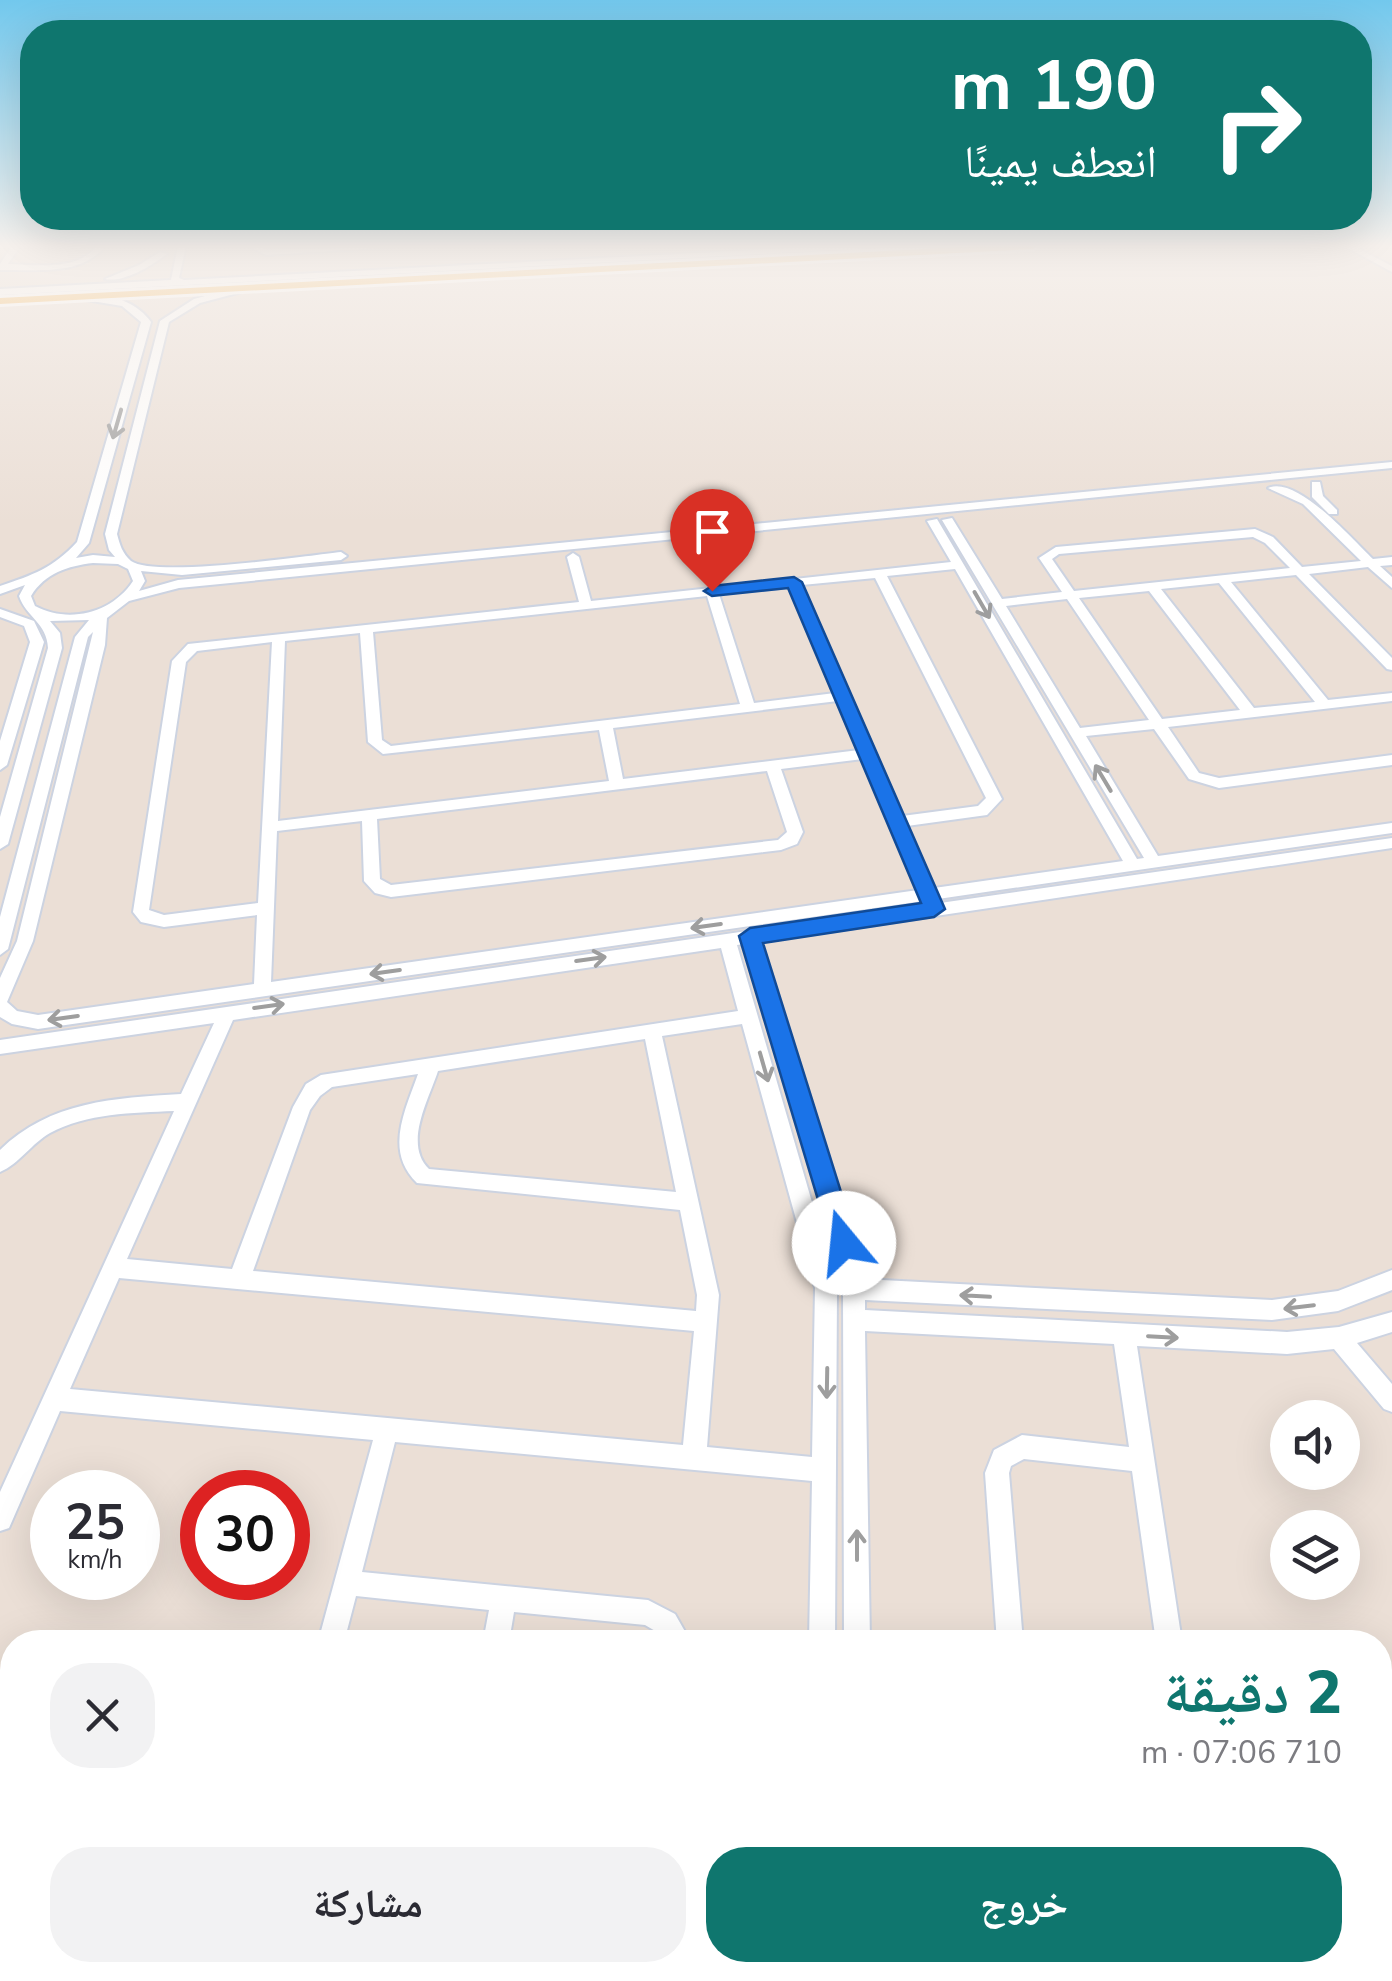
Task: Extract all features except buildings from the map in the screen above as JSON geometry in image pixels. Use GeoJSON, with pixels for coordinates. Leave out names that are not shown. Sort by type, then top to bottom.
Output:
{"type":"FeatureCollection","features":[{"type":"Feature","properties":{"kind":"street"},"geometry":{"type":"LineString","coordinates":[[62,566],[83,543],[141,338]]}},
{"type":"Feature","properties":{"kind":"street"},"geometry":{"type":"LineString","coordinates":[[0,950],[82,637],[139,582],[112,540],[161,338]]}},
{"type":"Feature","properties":{"kind":"street"},"geometry":{"type":"LineString","coordinates":[[0,590],[62,566],[103,559],[182,571],[1392,455]]}},
{"type":"Feature","properties":{"kind":"street"},"geometry":{"type":"LineString","coordinates":[[0,609],[80,617],[178,584],[1392,465]]}},
{"type":"Feature","properties":{"kind":"street"},"geometry":{"type":"LineString","coordinates":[[120,603],[1392,476]]}},
{"type":"Feature","properties":{"kind":"street"},"geometry":{"type":"LineString","coordinates":[[1316,484],[1315,492],[1322,502],[1390,563]]}},
{"type":"Feature","properties":{"kind":"street"},"geometry":{"type":"LineString","coordinates":[[1274,488],[1306,502],[1392,584]]}},
{"type":"Feature","properties":{"kind":"street"},"geometry":{"type":"LineString","coordinates":[[941,520],[958,565],[1133,865]]}},
{"type":"Feature","properties":{"kind":"street"},"geometry":{"type":"LineString","coordinates":[[941,520],[998,603],[1154,862]]}},
{"type":"Feature","properties":{"kind":"street"},"geometry":{"type":"LineString","coordinates":[[1392,666],[1266,538],[1250,532],[1052,552],[1046,563],[1190,772],[1213,783],[1392,760]]}},
{"type":"Feature","properties":{"kind":"street"},"geometry":{"type":"LineString","coordinates":[[83,543],[112,540]]}},
{"type":"Feature","properties":{"kind":"street"},"geometry":{"type":"LineString","coordinates":[[573,557],[586,604]]}},
{"type":"Feature","properties":{"kind":"street"},"geometry":{"type":"LineString","coordinates":[[998,603],[1390,563]]}},
{"type":"Feature","properties":{"kind":"street"},"geometry":{"type":"LineString","coordinates":[[266,908],[157,921],[143,916],[140,908],[180,658],[198,646],[958,565]]}},
{"type":"Feature","properties":{"kind":"street"},"geometry":{"type":"LineString","coordinates":[[879,573],[994,800],[982,811],[897,822]]}},
{"type":"Feature","properties":{"kind":"street"},"geometry":{"type":"LineString","coordinates":[[0,844],[55,648],[54,633],[25,596],[40,576]]}},
{"type":"Feature","properties":{"kind":"street"},"geometry":{"type":"LineString","coordinates":[[1222,579],[1325,705]]}},
{"type":"Feature","properties":{"kind":"street"},"geometry":{"type":"LineString","coordinates":[[794,582],[931,902]]}},
{"type":"Feature","properties":{"kind":"street"},"geometry":{"type":"LineString","coordinates":[[1153,586],[1250,714]]}},
{"type":"Feature","properties":{"kind":"street"},"geometry":{"type":"LineString","coordinates":[[712,591],[748,707]]}},
{"type":"Feature","properties":{"kind":"street"},"geometry":{"type":"LineString","coordinates":[[0,998],[30,922],[98,645],[120,603]]}},
{"type":"Feature","properties":{"kind":"street"},"geometry":{"type":"LineString","coordinates":[[0,609],[29,624],[37,642],[0,765]]}},
{"type":"Feature","properties":{"kind":"street"},"geometry":{"type":"LineString","coordinates":[[366,627],[375,742],[381,749],[392,751],[843,696]]}},
{"type":"Feature","properties":{"kind":"street"},"geometry":{"type":"LineString","coordinates":[[262,990],[279,636]]}},
{"type":"Feature","properties":{"kind":"street"},"geometry":{"type":"LineString","coordinates":[[1076,734],[1392,697]]}},
{"type":"Feature","properties":{"kind":"street"},"geometry":{"type":"LineString","coordinates":[[605,724],[618,785]]}},
{"type":"Feature","properties":{"kind":"street"},"geometry":{"type":"LineString","coordinates":[[270,826],[868,754]]}},
{"type":"Feature","properties":{"kind":"street"},"geometry":{"type":"LineString","coordinates":[[369,814],[372,881],[391,891],[754,848],[785,844],[794,835],[774,766]]}},
{"type":"Feature","properties":{"kind":"street"},"geometry":{"type":"LineString","coordinates":[[0,1047],[727,940],[1133,865],[1392,828]]}},
{"type":"Feature","properties":{"kind":"street"},"geometry":{"type":"LineString","coordinates":[[0,1006],[12,1017],[38,1022],[1392,843]]}},
{"type":"Feature","properties":{"kind":"street"},"geometry":{"type":"LineString","coordinates":[[750,936],[844,1243],[854,1290],[857,1630]]}},
{"type":"Feature","properties":{"kind":"street"},"geometry":{"type":"LineString","coordinates":[[727,940],[824,1277],[828,1327],[822,1630]]}},
{"type":"Feature","properties":{"kind":"street"},"geometry":{"type":"LineString","coordinates":[[2,1509],[228,1012]]}},
{"type":"Feature","properties":{"kind":"street"},"geometry":{"type":"LineString","coordinates":[[239,1279],[302,1107],[313,1090],[337,1078],[750,1016]]}},
{"type":"Feature","properties":{"kind":"street"},"geometry":{"type":"LineString","coordinates":[[652,1031],[708,1289],[694,1458]]}},
{"type":"Feature","properties":{"kind":"street"},"geometry":{"type":"LineString","coordinates":[[432,1064],[406,1149],[412,1168],[424,1177],[689,1202]]}},
{"type":"Feature","properties":{"kind":"street"},"geometry":{"type":"LineString","coordinates":[[0,1163],[34,1130],[62,1116],[187,1102]]}},
{"type":"Feature","properties":{"kind":"street"},"geometry":{"type":"LineString","coordinates":[[113,1268],[708,1322]]}},
{"type":"Feature","properties":{"kind":"street"},"geometry":{"type":"LineString","coordinates":[[854,1290],[1260,1310],[1338,1301],[1392,1280]]}},
{"type":"Feature","properties":{"kind":"street"},"geometry":{"type":"LineString","coordinates":[[856,1320],[1287,1343],[1340,1338],[1392,1322]]}},
{"type":"Feature","properties":{"kind":"street"},"geometry":{"type":"LineString","coordinates":[[1124,1335],[1167,1630]]}},
{"type":"Feature","properties":{"kind":"street"},"geometry":{"type":"LineString","coordinates":[[1340,1338],[1392,1401]]}},
{"type":"Feature","properties":{"kind":"street"},"geometry":{"type":"LineString","coordinates":[[54,1400],[825,1470]]}},
{"type":"Feature","properties":{"kind":"street"},"geometry":{"type":"LineString","coordinates":[[333,1630],[387,1430]]}},
{"type":"Feature","properties":{"kind":"street"},"geometry":{"type":"LineString","coordinates":[[1009,1630],[997,1473],[1002,1458],[1022,1447],[1142,1460]]}},
{"type":"Feature","properties":{"kind":"street"},"geometry":{"type":"LineString","coordinates":[[346,1583],[648,1613],[670,1630]]}},
{"type":"Feature","properties":{"kind":"street"},"geometry":{"type":"LineString","coordinates":[[498,1630],[504,1599]]}},
{"type":"Feature","properties":{"kind":"route"},"geometry":{"type":"LineString","coordinates":[[712,591],[794,582],[934,909],[750,936],[844,1243]]}}]}
